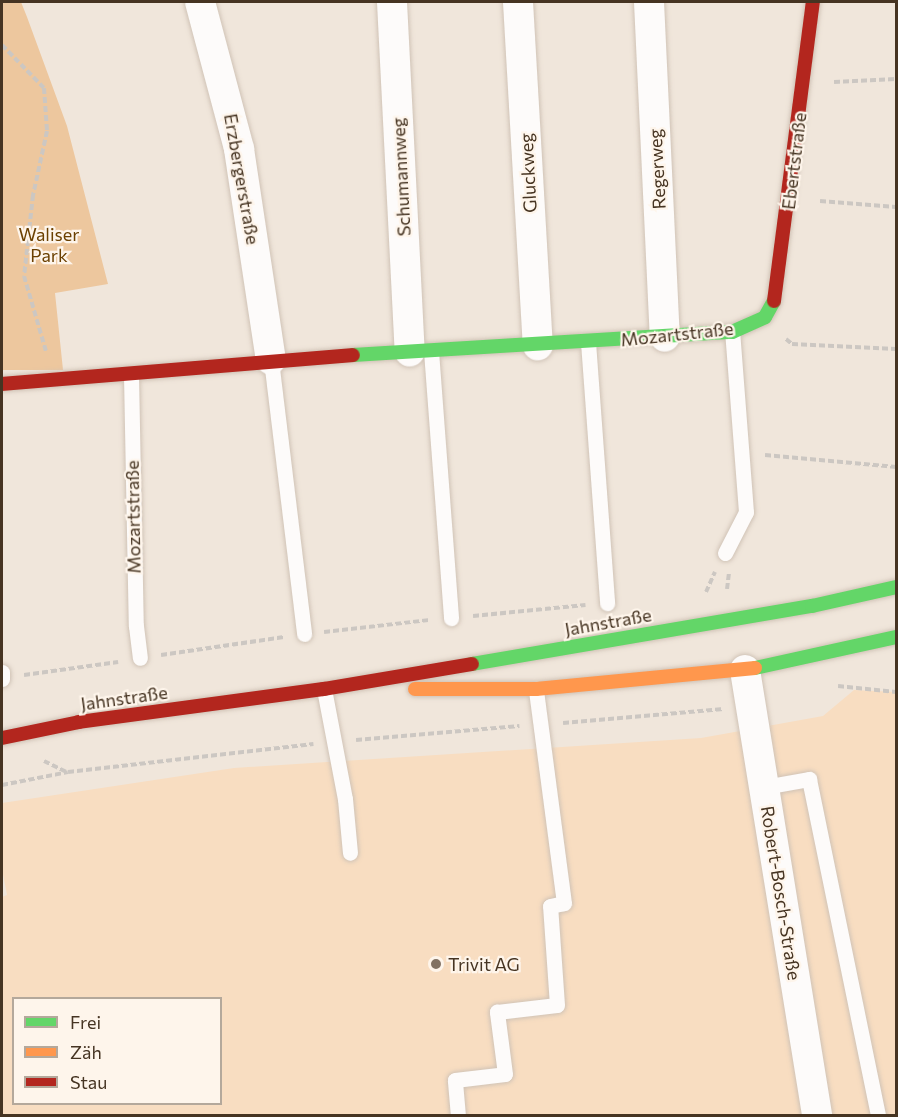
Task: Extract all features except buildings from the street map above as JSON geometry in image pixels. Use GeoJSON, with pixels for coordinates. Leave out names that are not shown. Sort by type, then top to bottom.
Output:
{"type":"FeatureCollection","features":[{"type":"Feature","properties":{"kind":"main road","name":"Ebertstraße"},"geometry":{"type":"LineString","coordinates":[[765,317],[777,296],[813,2]]}},
{"type":"Feature","properties":{"kind":"main road","name":"Mozartstraße"},"geometry":{"type":"LineString","coordinates":[[2,384],[131,375],[271,360],[732,332],[765,317]]}},
{"type":"Feature","properties":{"kind":"main road","name":"Jahnstraße"},"geometry":{"type":"LineString","coordinates":[[2,738],[79,723],[324,689],[736,624],[897,587]]}},
{"type":"Feature","properties":{"kind":"main road","name":"Jahnstraße"},"geometry":{"type":"LineString","coordinates":[[324,689],[536,689],[743,659],[823,656],[897,637]]}},
{"type":"Feature","properties":{"kind":"street","name":"Erzbergerstraße"},"geometry":{"type":"LineString","coordinates":[[200,2],[239,149],[271,360]]}},
{"type":"Feature","properties":{"kind":"street","name":"Schumannweg"},"geometry":{"type":"LineString","coordinates":[[392,2],[420,352]]}},
{"type":"Feature","properties":{"kind":"street","name":"Gluckweg"},"geometry":{"type":"LineString","coordinates":[[518,2],[538,345]]}},
{"type":"Feature","properties":{"kind":"street","name":"Regerweg"},"geometry":{"type":"LineString","coordinates":[[649,2],[665,337]]}},
{"type":"Feature","properties":{"kind":"street","name":"Robert-Bosch-Straße"},"geometry":{"type":"LineString","coordinates":[[743,659],[817,1116]]}},
{"type":"Feature","properties":{"kind":"lane"},"geometry":{"type":"LineString","coordinates":[[725,552],[746,512],[732,332]]}},
{"type":"Feature","properties":{"kind":"lane"},"geometry":{"type":"LineString","coordinates":[[588,342],[607,603]]}},
{"type":"Feature","properties":{"kind":"lane"},"geometry":{"type":"LineString","coordinates":[[420,352],[451,618]]}},
{"type":"Feature","properties":{"kind":"lane"},"geometry":{"type":"LineString","coordinates":[[271,360],[304,634]]}},
{"type":"Feature","properties":{"kind":"lane","name":"Mozartstraße"},"geometry":{"type":"LineString","coordinates":[[131,375],[136,626],[140,658]]}},
{"type":"Feature","properties":{"kind":"lane"},"geometry":{"type":"LineString","coordinates":[[2,672],[2,679]]}},
{"type":"Feature","properties":{"kind":"lane"},"geometry":{"type":"LineString","coordinates":[[324,689],[350,854]]}},
{"type":"Feature","properties":{"kind":"lane"},"geometry":{"type":"LineString","coordinates":[[458,1116],[455,1080],[505,1074],[497,1012],[557,1005],[550,906],[564,903],[536,689]]}},
{"type":"Feature","properties":{"kind":"lane"},"geometry":{"type":"LineString","coordinates":[[764,787],[809,779],[878,1116]]}},
{"type":"Feature","properties":{"kind":"path"},"geometry":{"type":"LineString","coordinates":[[2,45],[44,88],[47,131],[33,195],[24,276],[44,337],[51,380]]}},
{"type":"Feature","properties":{"kind":"path"},"geometry":{"type":"LineString","coordinates":[[803,83],[897,79]]}},
{"type":"Feature","properties":{"kind":"path"},"geometry":{"type":"LineString","coordinates":[[789,199],[897,207]]}},
{"type":"Feature","properties":{"kind":"path"},"geometry":{"type":"LineString","coordinates":[[765,317],[792,345],[897,349]]}},
{"type":"Feature","properties":{"kind":"path"},"geometry":{"type":"LineString","coordinates":[[740,453],[897,467]]}},
{"type":"Feature","properties":{"kind":"path"},"geometry":{"type":"LineString","coordinates":[[698,594],[710,587],[725,552]]}},
{"type":"Feature","properties":{"kind":"path"},"geometry":{"type":"LineString","coordinates":[[2,679],[304,634],[607,603]]}},
{"type":"Feature","properties":{"kind":"path"},"geometry":{"type":"LineString","coordinates":[[828,684],[897,692]]}},
{"type":"Feature","properties":{"kind":"path"},"geometry":{"type":"LineString","coordinates":[[2,785],[68,772],[334,742],[750,706]]}},
{"type":"Feature","properties":{"kind":"shaded area"},"geometry":{"type":"Polygon","coordinates":[[[854,690],[896,692],[896,1115],[2,1115],[2,897],[7,895],[2,869],[2,803],[234,768],[701,738],[823,716],[854,690]]]}},
{"type":"Feature","properties":{"kind":"green space","name":"Waliser Park"},"geometry":{"type":"Polygon","coordinates":[[[2,2],[21,2],[27,17],[67,126],[108,284],[55,293],[63,370],[2,370],[2,2]]]}},
{"type":"Feature","properties":{"kind":"traffic: fast"},"geometry":{"type":"LineString","coordinates":[[353,355],[732,332],[765,317],[774,301]]}},
{"type":"Feature","properties":{"kind":"traffic: fast"},"geometry":{"type":"LineString","coordinates":[[472,664],[812,606],[896,587]]}},
{"type":"Feature","properties":{"kind":"traffic: fast"},"geometry":{"type":"LineString","coordinates":[[755,668],[896,637]]}},
{"type":"Feature","properties":{"kind":"traffic: slow"},"geometry":{"type":"LineString","coordinates":[[415,689],[536,689],[755,668]]}},
{"type":"Feature","properties":{"kind":"traffic: jam"},"geometry":{"type":"LineString","coordinates":[[774,301],[813,2]]}},
{"type":"Feature","properties":{"kind":"traffic: jam"},"geometry":{"type":"LineString","coordinates":[[2,384],[353,355]]}},
{"type":"Feature","properties":{"kind":"traffic: jam"},"geometry":{"type":"LineString","coordinates":[[2,738],[79,722],[324,689],[472,664]]}},
{"type":"Feature","properties":{"kind":"place","name":"Trivit AG"},"geometry":{"type":"Point","coordinates":[436,964]}}]}
